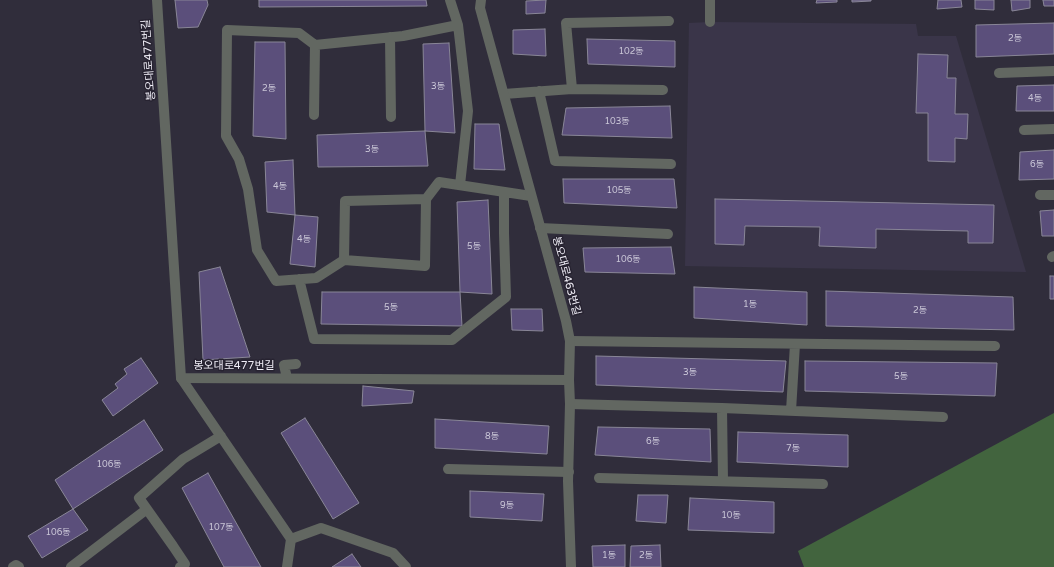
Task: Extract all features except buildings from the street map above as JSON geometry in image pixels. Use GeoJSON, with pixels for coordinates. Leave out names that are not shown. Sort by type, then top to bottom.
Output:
{"type":"FeatureCollection","features":[{"type":"Feature","properties":{"kind":"street","name":"봉오대로477번길"},"geometry":{"type":"LineString","coordinates":[[157,0],[181,378],[569,380]]}},
{"type":"Feature","properties":{"kind":"street"},"geometry":{"type":"LineString","coordinates":[[450,0],[458,25],[468,111],[460,185]]}},
{"type":"Feature","properties":{"kind":"street","name":"봉오대로463번길"},"geometry":{"type":"LineString","coordinates":[[481,0],[480,8],[566,321],[570,341],[568,481],[571,567]]}},
{"type":"Feature","properties":{"kind":"street"},"geometry":{"type":"LineString","coordinates":[[710,0],[710,22]]}},
{"type":"Feature","properties":{"kind":"street"},"geometry":{"type":"LineString","coordinates":[[572,89],[566,23],[670,20]]}},
{"type":"Feature","properties":{"kind":"street"},"geometry":{"type":"LineString","coordinates":[[458,25],[390,37],[315,45],[300,33],[227,30],[226,136],[239,159],[244,174],[248,189],[257,250],[276,281],[316,278],[344,260],[426,266],[426,199],[440,182],[531,196]]}},
{"type":"Feature","properties":{"kind":"street"},"geometry":{"type":"LineString","coordinates":[[390,37],[391,117]]}},
{"type":"Feature","properties":{"kind":"street"},"geometry":{"type":"LineString","coordinates":[[314,115],[315,45]]}},
{"type":"Feature","properties":{"kind":"street"},"geometry":{"type":"LineString","coordinates":[[999,73],[1054,71]]}},
{"type":"Feature","properties":{"kind":"street"},"geometry":{"type":"LineString","coordinates":[[504,94],[572,89],[663,90]]}},
{"type":"Feature","properties":{"kind":"street"},"geometry":{"type":"LineString","coordinates":[[539,91],[555,162],[671,164]]}},
{"type":"Feature","properties":{"kind":"street"},"geometry":{"type":"LineString","coordinates":[[1024,130],[1054,129]]}},
{"type":"Feature","properties":{"kind":"street"},"geometry":{"type":"LineString","coordinates":[[299,279],[314,339],[452,340],[506,297],[504,192]]}},
{"type":"Feature","properties":{"kind":"street"},"geometry":{"type":"LineString","coordinates":[[1040,195],[1054,195]]}},
{"type":"Feature","properties":{"kind":"street"},"geometry":{"type":"LineString","coordinates":[[344,260],[345,202],[426,199]]}},
{"type":"Feature","properties":{"kind":"street"},"geometry":{"type":"LineString","coordinates":[[540,228],[668,234]]}},
{"type":"Feature","properties":{"kind":"street"},"geometry":{"type":"LineString","coordinates":[[570,341],[995,346]]}},
{"type":"Feature","properties":{"kind":"street"},"geometry":{"type":"LineString","coordinates":[[791,411],[796,344]]}},
{"type":"Feature","properties":{"kind":"street"},"geometry":{"type":"LineString","coordinates":[[287,378],[284,365],[296,364]]}},
{"type":"Feature","properties":{"kind":"street"},"geometry":{"type":"LineString","coordinates":[[181,378],[291,539],[287,567]]}},
{"type":"Feature","properties":{"kind":"street"},"geometry":{"type":"LineString","coordinates":[[570,404],[722,408],[943,417]]}},
{"type":"Feature","properties":{"kind":"street"},"geometry":{"type":"LineString","coordinates":[[722,408],[723,481]]}},
{"type":"Feature","properties":{"kind":"street"},"geometry":{"type":"LineString","coordinates":[[180,567],[185,564],[139,498],[183,459],[221,436]]}},
{"type":"Feature","properties":{"kind":"street"},"geometry":{"type":"LineString","coordinates":[[448,469],[569,472]]}},
{"type":"Feature","properties":{"kind":"street"},"geometry":{"type":"LineString","coordinates":[[599,478],[823,484]]}},
{"type":"Feature","properties":{"kind":"street"},"geometry":{"type":"LineString","coordinates":[[71,567],[147,509]]}},
{"type":"Feature","properties":{"kind":"street"},"geometry":{"type":"LineString","coordinates":[[291,539],[320,528],[393,553],[406,567]]}},
{"type":"Feature","properties":{"kind":"street"},"geometry":{"type":"LineString","coordinates":[[13,567],[16,565],[19,567]]}},
{"type":"Feature","properties":{"kind":"shaded area"},"geometry":{"type":"Polygon","coordinates":[[[689,23],[916,24],[918,36],[956,36],[1026,272],[685,266],[689,23]]]}},
{"type":"Feature","properties":{"kind":"green space"},"geometry":{"type":"Polygon","coordinates":[[[1054,413],[1054,567],[804,567],[798,551],[1054,413]]]}}]}
